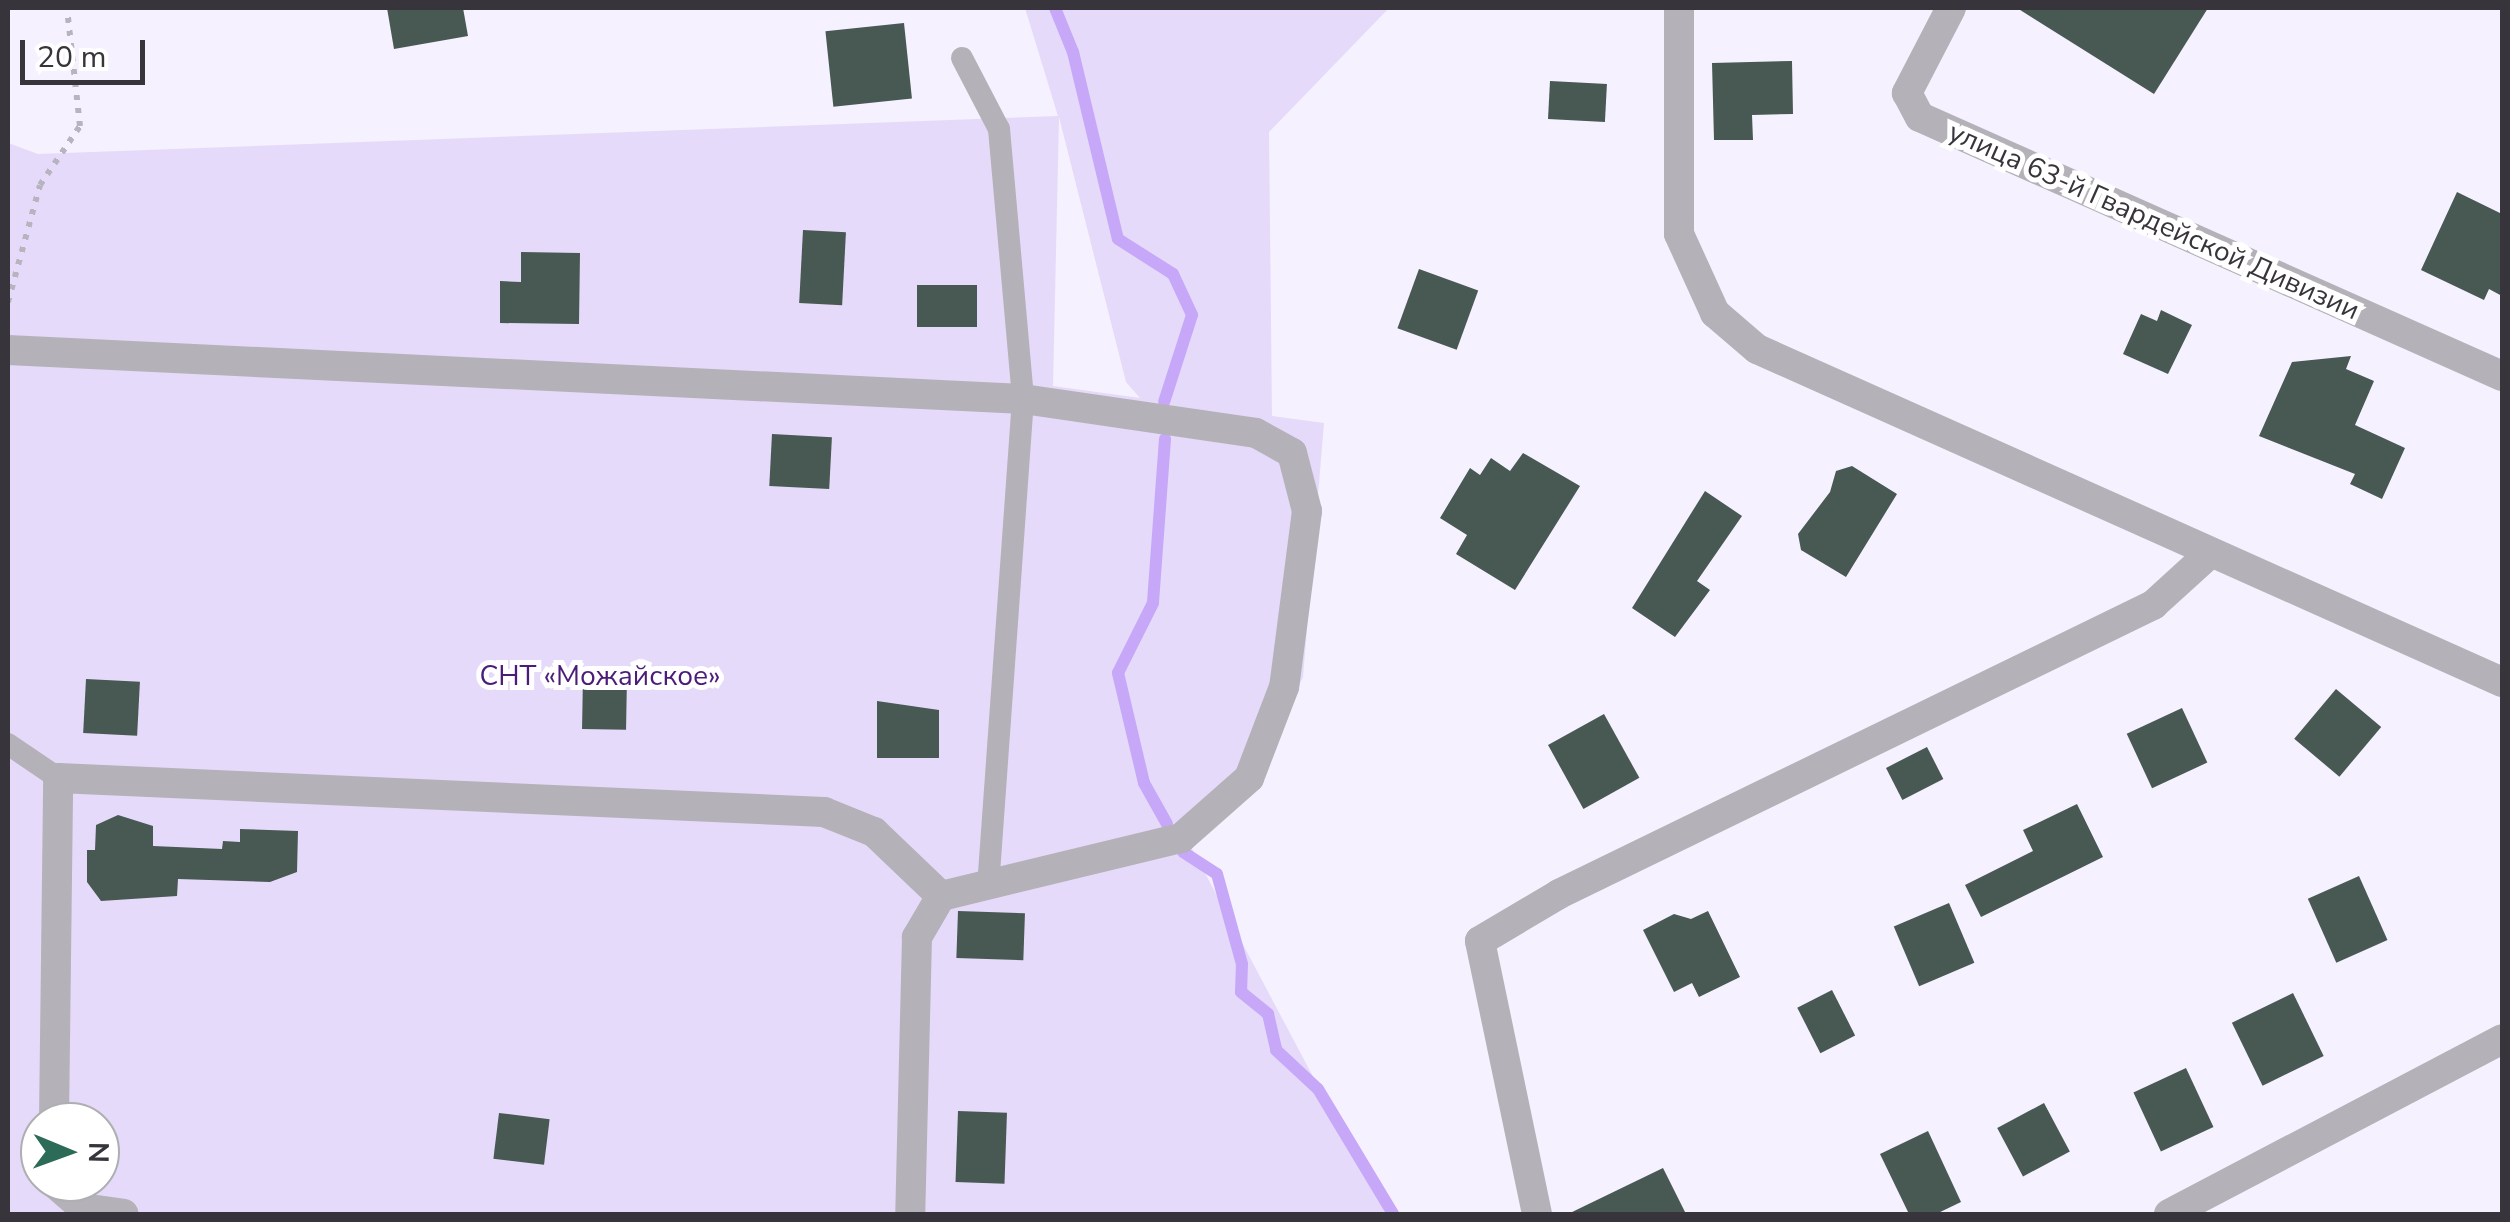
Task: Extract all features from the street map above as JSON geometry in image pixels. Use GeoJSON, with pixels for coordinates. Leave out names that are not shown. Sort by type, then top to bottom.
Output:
{"type":"FeatureCollection","features":[{"type":"Feature","properties":{"kind":"street"},"geometry":{"type":"LineString","coordinates":[[1679,8],[1679,234],[1715,313],[1757,349],[2502,682]]}},
{"type":"Feature","properties":{"kind":"street","name":"улица 63-й Гвардейской Дивизии"},"geometry":{"type":"LineString","coordinates":[[1951,8],[1907,93],[1920,117],[2502,376]]}},
{"type":"Feature","properties":{"kind":"street"},"geometry":{"type":"LineString","coordinates":[[8,350],[1023,400],[1256,433],[1292,453],[1307,511],[1284,687],[1249,778],[1180,838],[941,896],[916,936],[910,1214]]}},
{"type":"Feature","properties":{"kind":"street"},"geometry":{"type":"LineString","coordinates":[[1538,1214],[1480,941],[1560,894],[2153,604],[2209,554]]}},
{"type":"Feature","properties":{"kind":"street"},"geometry":{"type":"LineString","coordinates":[[54,1102],[58,778],[824,812],[874,832],[941,896]]}},
{"type":"Feature","properties":{"kind":"street"},"geometry":{"type":"LineString","coordinates":[[2170,1214],[2222,1203],[2502,1040]]}},
{"type":"Feature","properties":{"kind":"street"},"geometry":{"type":"LineString","coordinates":[[76,1202],[83,1208],[124,1214]]}},
{"type":"Feature","properties":{"kind":"lane"},"geometry":{"type":"LineString","coordinates":[[962,58],[1002,145],[1023,400],[988,884]]}},
{"type":"Feature","properties":{"kind":"lane"},"geometry":{"type":"LineString","coordinates":[[8,744],[58,778]]}},
{"type":"Feature","properties":{"kind":"path"},"geometry":{"type":"LineString","coordinates":[[8,302],[40,186],[80,126],[67,8]]}},
{"type":"Feature","properties":{"kind":"green space","name":"СНТ «Можайское»"},"geometry":{"type":"Polygon","coordinates":[[[1025,8],[1389,8],[1269,132],[1272,416],[1324,423],[1303,677],[1250,792],[1188,841],[1386,1214],[8,1214],[8,143],[38,154],[1058,116],[1025,8]],[[1059,117],[1053,386],[1140,398],[1126,382],[1059,117]]]}},
{"type":"Feature","properties":{"kind":"building"},"geometry":{"type":"Polygon","coordinates":[[[387,8],[463,8],[468,36],[394,49],[387,8]]]}},
{"type":"Feature","properties":{"kind":"building"},"geometry":{"type":"Polygon","coordinates":[[[2017,8],[2208,8],[2154,94],[2017,8]]]}},
{"type":"Feature","properties":{"kind":"building"},"geometry":{"type":"Polygon","coordinates":[[[904,23],[912,99],[833,107],[825,31],[904,23]]]}},
{"type":"Feature","properties":{"kind":"building"},"geometry":{"type":"Polygon","coordinates":[[[1792,61],[1793,114],[1752,115],[1753,140],[1714,140],[1712,63],[1792,61]]]}},
{"type":"Feature","properties":{"kind":"building"},"geometry":{"type":"Polygon","coordinates":[[[1550,81],[1607,84],[1605,122],[1548,119],[1550,81]]]}},
{"type":"Feature","properties":{"kind":"building"},"geometry":{"type":"Polygon","coordinates":[[[2457,192],[2502,214],[2502,296],[2489,289],[2484,300],[2421,270],[2457,192]]]}},
{"type":"Feature","properties":{"kind":"building"},"geometry":{"type":"Polygon","coordinates":[[[803,230],[846,232],[842,305],[799,303],[803,230]]]}},
{"type":"Feature","properties":{"kind":"building"},"geometry":{"type":"Polygon","coordinates":[[[521,252],[580,253],[579,324],[500,323],[500,281],[521,282],[521,252]]]}},
{"type":"Feature","properties":{"kind":"building"},"geometry":{"type":"Polygon","coordinates":[[[1419,269],[1478,291],[1457,350],[1397,328],[1419,269]]]}},
{"type":"Feature","properties":{"kind":"building"},"geometry":{"type":"Polygon","coordinates":[[[917,285],[977,285],[977,327],[917,327],[917,285]]]}},
{"type":"Feature","properties":{"kind":"building"},"geometry":{"type":"Polygon","coordinates":[[[2161,310],[2192,325],[2168,374],[2123,354],[2141,314],[2157,321],[2161,310]]]}},
{"type":"Feature","properties":{"kind":"building"},"geometry":{"type":"Polygon","coordinates":[[[2351,356],[2346,369],[2374,381],[2355,425],[2405,448],[2382,499],[2350,484],[2355,474],[2259,436],[2292,362],[2351,356]]]}},
{"type":"Feature","properties":{"kind":"building"},"geometry":{"type":"Polygon","coordinates":[[[772,434],[832,437],[829,489],[769,486],[772,434]]]}},
{"type":"Feature","properties":{"kind":"building"},"geometry":{"type":"Polygon","coordinates":[[[1523,453],[1580,486],[1515,590],[1456,554],[1467,535],[1440,518],[1470,468],[1480,475],[1491,458],[1510,471],[1523,453]]]}},
{"type":"Feature","properties":{"kind":"building"},"geometry":{"type":"Polygon","coordinates":[[[1852,466],[1897,494],[1846,577],[1801,550],[1798,534],[1830,492],[1836,471],[1852,466]]]}},
{"type":"Feature","properties":{"kind":"building"},"geometry":{"type":"Polygon","coordinates":[[[1705,491],[1742,516],[1697,581],[1710,590],[1675,637],[1632,608],[1705,491]]]}},
{"type":"Feature","properties":{"kind":"building"},"geometry":{"type":"Polygon","coordinates":[[[583,675],[627,676],[626,730],[582,729],[583,675]]]}},
{"type":"Feature","properties":{"kind":"building"},"geometry":{"type":"Polygon","coordinates":[[[86,679],[140,682],[137,736],[83,733],[86,679]]]}},
{"type":"Feature","properties":{"kind":"building"},"geometry":{"type":"Polygon","coordinates":[[[2336,689],[2381,727],[2339,777],[2294,739],[2336,689]]]}},
{"type":"Feature","properties":{"kind":"building"},"geometry":{"type":"Polygon","coordinates":[[[877,701],[939,710],[939,758],[877,758],[877,701]]]}},
{"type":"Feature","properties":{"kind":"building"},"geometry":{"type":"Polygon","coordinates":[[[2182,708],[2207,762],[2152,788],[2127,734],[2182,708]]]}},
{"type":"Feature","properties":{"kind":"building"},"geometry":{"type":"Polygon","coordinates":[[[1604,714],[1639,778],[1583,809],[1548,745],[1604,714]]]}},
{"type":"Feature","properties":{"kind":"building"},"geometry":{"type":"Polygon","coordinates":[[[1927,747],[1943,779],[1902,800],[1886,768],[1927,747]]]}},
{"type":"Feature","properties":{"kind":"building"},"geometry":{"type":"Polygon","coordinates":[[[2077,804],[2103,857],[1981,917],[1965,885],[2033,851],[2023,830],[2077,804]]]}},
{"type":"Feature","properties":{"kind":"building"},"geometry":{"type":"Polygon","coordinates":[[[118,815],[153,826],[153,846],[222,849],[223,841],[240,842],[240,829],[298,831],[297,872],[270,882],[178,879],[177,896],[101,901],[87,882],[87,850],[95,850],[96,825],[118,815]]]}},
{"type":"Feature","properties":{"kind":"building"},"geometry":{"type":"Polygon","coordinates":[[[2359,876],[2387,940],[2336,963],[2308,899],[2359,876]]]}},
{"type":"Feature","properties":{"kind":"building"},"geometry":{"type":"Polygon","coordinates":[[[1949,903],[1974,963],[1919,986],[1894,926],[1949,903]]]}},
{"type":"Feature","properties":{"kind":"building"},"geometry":{"type":"Polygon","coordinates":[[[958,911],[1025,913],[1023,960],[956,958],[958,911]]]}},
{"type":"Feature","properties":{"kind":"building"},"geometry":{"type":"Polygon","coordinates":[[[1708,911],[1740,977],[1699,997],[1692,983],[1674,992],[1643,930],[1674,914],[1691,919],[1708,911]]]}},
{"type":"Feature","properties":{"kind":"building"},"geometry":{"type":"Polygon","coordinates":[[[1832,990],[1855,1035],[1820,1053],[1797,1008],[1832,990]]]}},
{"type":"Feature","properties":{"kind":"building"},"geometry":{"type":"Polygon","coordinates":[[[2293,993],[2324,1056],[2263,1086],[2232,1023],[2293,993]]]}},
{"type":"Feature","properties":{"kind":"building"},"geometry":{"type":"Polygon","coordinates":[[[2186,1068],[2213,1127],[2161,1151],[2133,1093],[2186,1068]]]}},
{"type":"Feature","properties":{"kind":"building"},"geometry":{"type":"Polygon","coordinates":[[[2044,1103],[2070,1152],[2023,1176],[1997,1128],[2044,1103]]]}},
{"type":"Feature","properties":{"kind":"building"},"geometry":{"type":"Polygon","coordinates":[[[958,1111],[1007,1113],[1004,1184],[956,1182],[958,1111]]]}},
{"type":"Feature","properties":{"kind":"building"},"geometry":{"type":"Polygon","coordinates":[[[499,1113],[550,1119],[544,1165],[493,1159],[499,1113]]]}},
{"type":"Feature","properties":{"kind":"building"},"geometry":{"type":"Polygon","coordinates":[[[1928,1131],[1961,1202],[1936,1214],[1909,1214],[1880,1154],[1928,1131]]]}},
{"type":"Feature","properties":{"kind":"building"},"geometry":{"type":"Polygon","coordinates":[[[1663,1168],[1686,1214],[1568,1214],[1663,1168]]]}},
{"type":"Feature","properties":{"kind":"waterway"},"geometry":{"type":"LineString","coordinates":[[1055,8],[1073,52],[1118,239],[1173,274],[1192,315],[1164,402]]}},
{"type":"Feature","properties":{"kind":"waterway"},"geometry":{"type":"LineString","coordinates":[[1165,439],[1153,603],[1118,673],[1144,783],[1167,824]]}},
{"type":"Feature","properties":{"kind":"waterway"},"geometry":{"type":"LineString","coordinates":[[1183,852],[1217,874],[1242,964],[1241,992],[1268,1014],[1276,1050],[1318,1089],[1393,1214]]}}]}
